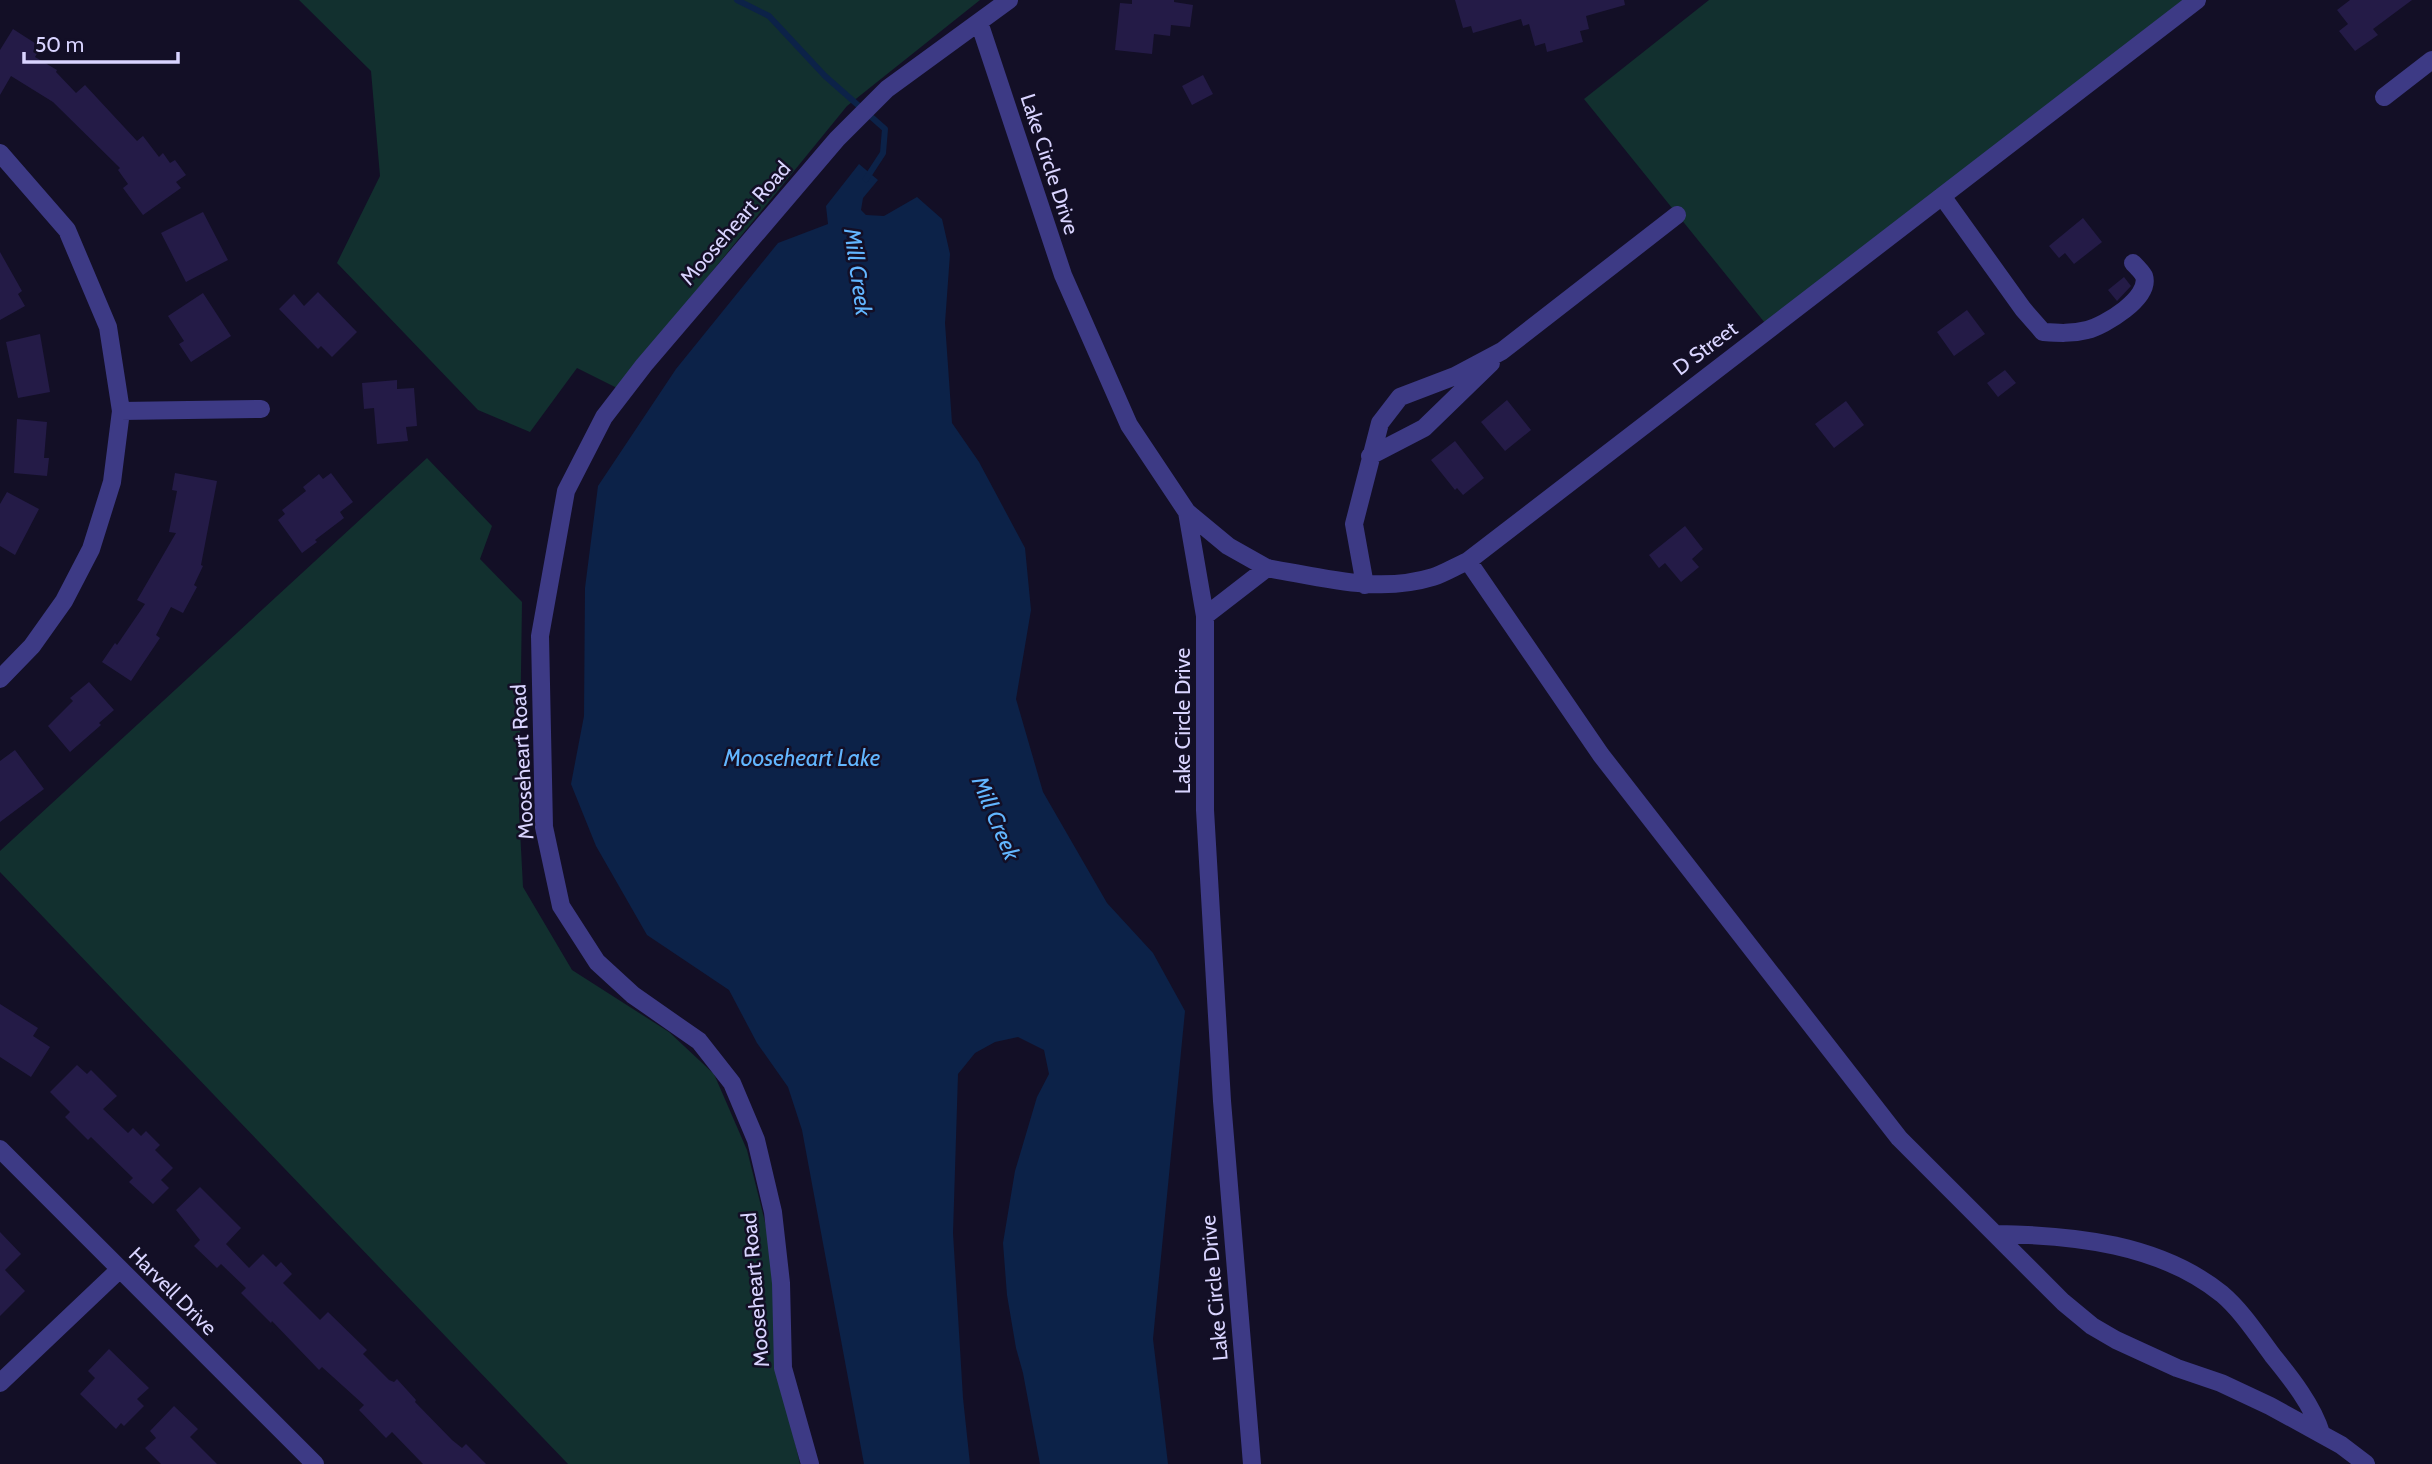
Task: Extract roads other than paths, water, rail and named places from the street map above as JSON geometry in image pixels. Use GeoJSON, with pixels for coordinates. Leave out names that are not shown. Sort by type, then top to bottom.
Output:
{"type":"FeatureCollection","features":[{"type":"Feature","properties":{"kind":"street","name":"Mooseheart Road"},"geometry":{"type":"LineString","coordinates":[[810,1464],[783,1368],[781,1283],[773,1212],[757,1140],[732,1083],[699,1041],[633,995],[597,962],[561,906],[544,827],[540,636],[566,491],[604,417],[644,365],[838,139],[887,89],[1009,0]]}},
{"type":"Feature","properties":{"kind":"street","name":"D Street"},"geometry":{"type":"LineString","coordinates":[[1267,568],[1365,584],[1399,584],[1434,576],[1468,561],[2197,0]]}},
{"type":"Feature","properties":{"kind":"street","name":"Lake Circle Drive"},"geometry":{"type":"LineString","coordinates":[[979,22],[1063,275],[1129,425],[1187,513],[1205,616],[1205,810],[1222,1101],[1252,1464]]}},
{"type":"Feature","properties":{"kind":"street"},"geometry":{"type":"LineString","coordinates":[[2384,97],[2432,61]]}},
{"type":"Feature","properties":{"kind":"street"},"geometry":{"type":"LineString","coordinates":[[0,153],[67,230],[108,327],[121,411],[112,482],[91,548],[64,601],[32,646],[0,679]]}},
{"type":"Feature","properties":{"kind":"street"},"geometry":{"type":"LineString","coordinates":[[1942,196],[2043,332],[2064,334],[2087,330],[2116,317],[2140,294],[2144,284],[2144,276],[2133,262]]}},
{"type":"Feature","properties":{"kind":"street"},"geometry":{"type":"LineString","coordinates":[[1370,456],[1424,428],[1502,351],[1677,215]]}},
{"type":"Feature","properties":{"kind":"street"},"geometry":{"type":"LineString","coordinates":[[1365,584],[1354,524],[1380,423],[1400,397],[1455,376],[1502,351]]}},
{"type":"Feature","properties":{"kind":"street"},"geometry":{"type":"LineString","coordinates":[[121,411],[261,409]]}},
{"type":"Feature","properties":{"kind":"street"},"geometry":{"type":"LineString","coordinates":[[1187,513],[1228,546],[1267,568],[1205,616]]}},
{"type":"Feature","properties":{"kind":"street"},"geometry":{"type":"LineString","coordinates":[[1468,561],[1601,755],[1890,1127],[2063,1302],[2092,1326],[2116,1340],[2177,1368],[2221,1382],[2321,1433],[2367,1463]]}},
{"type":"Feature","properties":{"kind":"street","name":"Harvell Drive"},"geometry":{"type":"LineString","coordinates":[[0,1149],[315,1464]]}},
{"type":"Feature","properties":{"kind":"street"},"geometry":{"type":"LineString","coordinates":[[1997,1234],[2040,1235],[2113,1245],[2151,1256],[2188,1273],[2222,1295],[2251,1327],[2317,1419],[2321,1433]]}},
{"type":"Feature","properties":{"kind":"street"},"geometry":{"type":"LineString","coordinates":[[0,1384],[119,1270]]}},
{"type":"Feature","properties":{"kind":"water","name":"Mooseheart Lake"},"geometry":{"type":"Polygon","coordinates":[[[859,164],[878,180],[863,198],[861,210],[866,215],[884,216],[917,197],[942,219],[950,254],[945,323],[952,423],[979,462],[1025,548],[1031,610],[1016,699],[1043,792],[1107,903],[1153,953],[1185,1011],[1153,1339],[1168,1464],[1040,1464],[1007,1295],[1003,1243],[1015,1171],[1037,1097],[1049,1074],[1044,1050],[1018,1037],[995,1042],[975,1053],[958,1074],[953,1233],[963,1398],[970,1464],[864,1464],[802,1130],[788,1087],[757,1043],[729,990],[647,935],[596,846],[571,784],[584,716],[585,588],[598,486],[676,369],[778,243],[828,224],[826,206],[859,164]]]}},
{"type":"Feature","properties":{"kind":"waterway"},"geometry":{"type":"LineString","coordinates":[[737,0],[769,16],[825,76],[885,129],[883,153],[866,179]]}},
{"type":"Feature","properties":{"kind":"water label","name":"Mill Creek"},"geometry":{"type":"Point","coordinates":[858,272]}},
{"type":"Feature","properties":{"kind":"water label","name":"Mill Creek"},"geometry":{"type":"Point","coordinates":[996,818]}}]}
